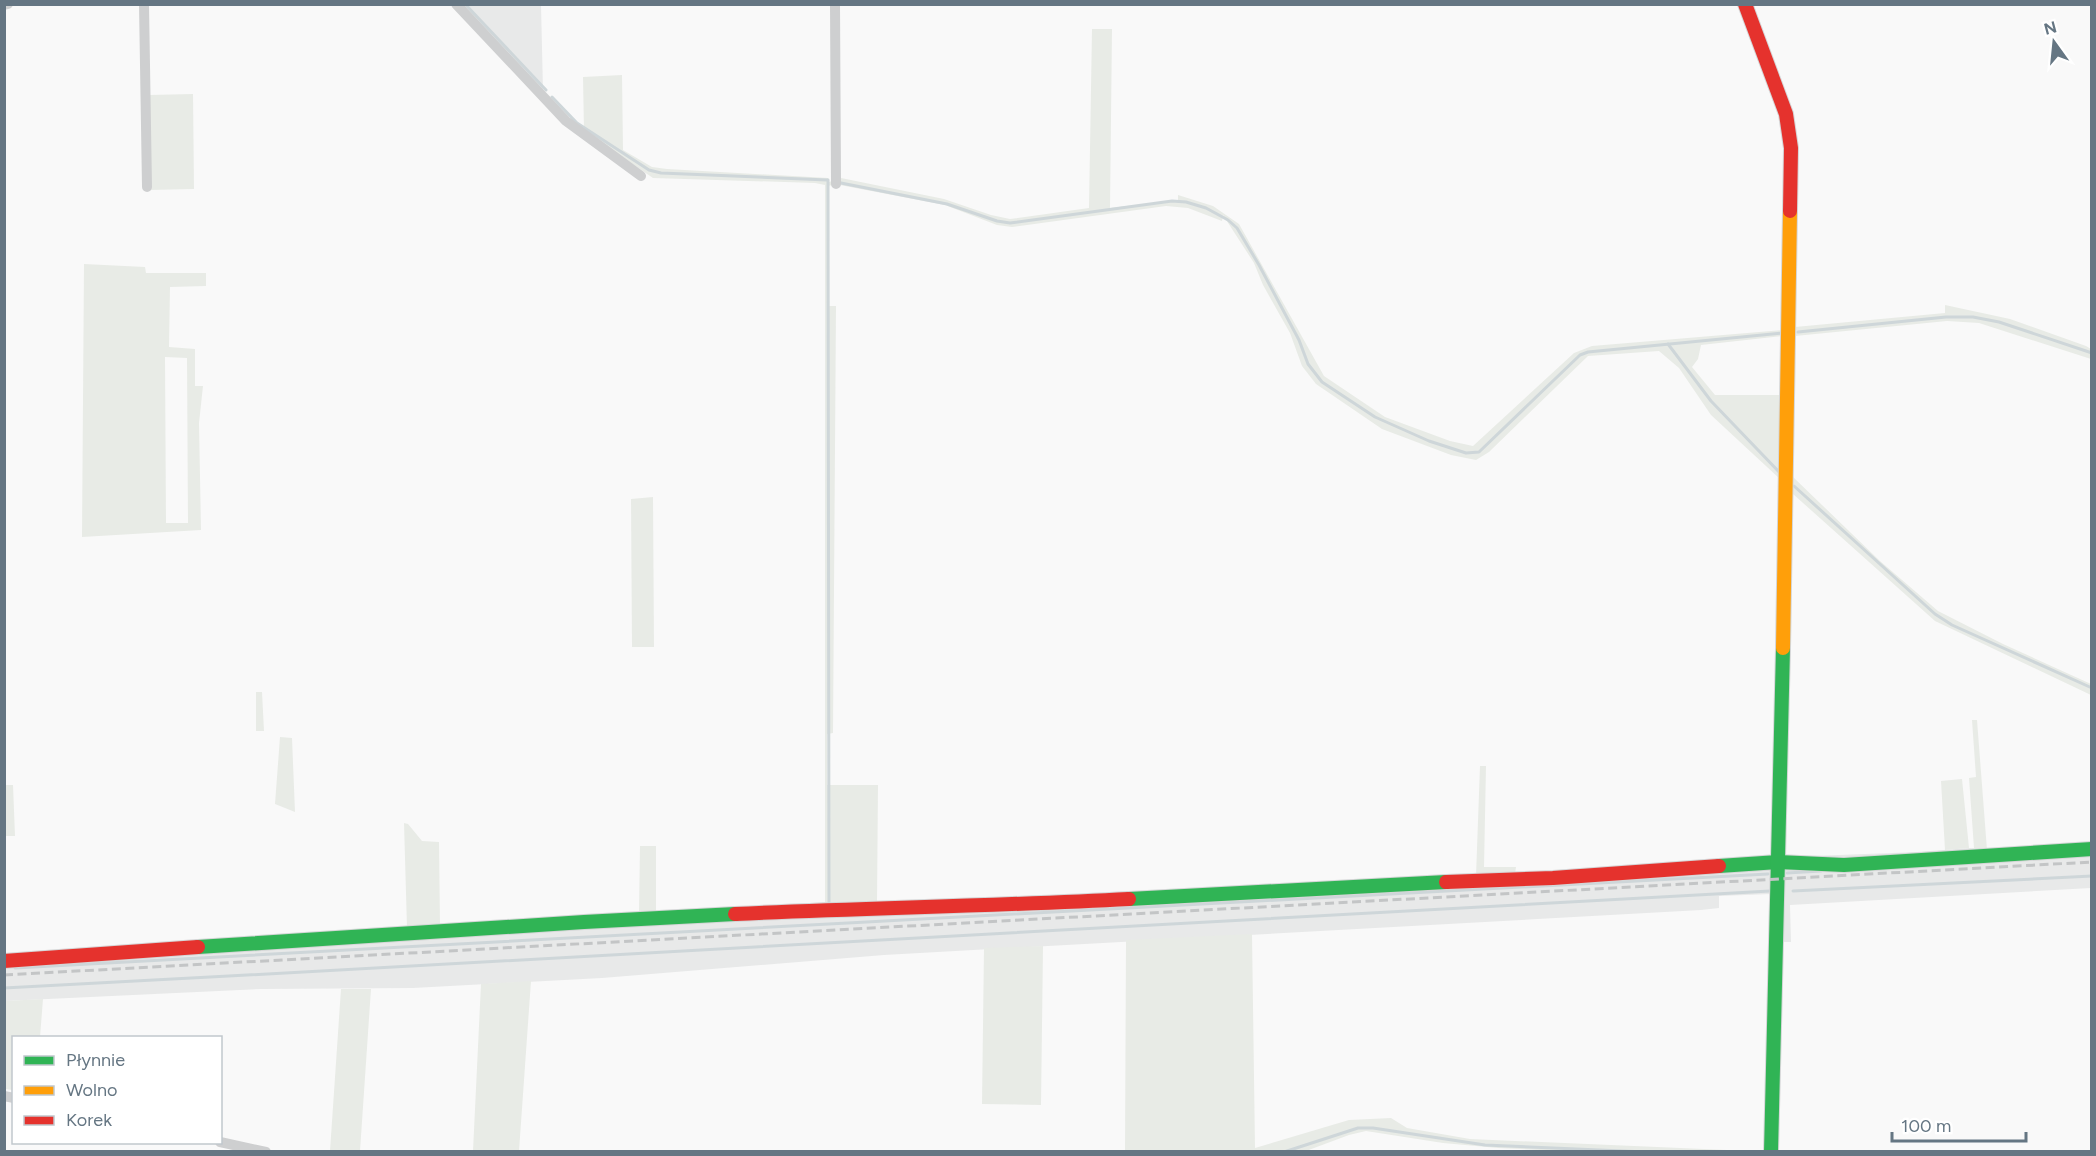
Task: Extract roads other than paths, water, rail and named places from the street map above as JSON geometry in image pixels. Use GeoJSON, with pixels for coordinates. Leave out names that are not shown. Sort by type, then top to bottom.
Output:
{"type":"FeatureCollection","features":[{"type":"Feature","properties":{"kind":"street"},"geometry":{"type":"LineString","coordinates":[[144,4],[147,187]]}},
{"type":"Feature","properties":{"kind":"street"},"geometry":{"type":"LineString","coordinates":[[456,4],[566,121],[641,176]]}},
{"type":"Feature","properties":{"kind":"street"},"geometry":{"type":"LineString","coordinates":[[835,4],[836,184]]}},
{"type":"Feature","properties":{"kind":"street"},"geometry":{"type":"LineString","coordinates":[[1745,4],[1786,114],[1791,148],[1787,476],[1771,1152]]}},
{"type":"Feature","properties":{"kind":"street"},"geometry":{"type":"LineString","coordinates":[[4,961],[554,924],[823,910],[996,906],[1408,883],[1553,878],[1778,862],[1844,865],[2091,849]]}},
{"type":"Feature","properties":{"kind":"street"},"geometry":{"type":"LineString","coordinates":[[222,1142],[266,1152]]}},
{"type":"Feature","properties":{"kind":"waterway"},"geometry":{"type":"LineString","coordinates":[[465,4],[546,90]]}},
{"type":"Feature","properties":{"kind":"waterway"},"geometry":{"type":"LineString","coordinates":[[552,97],[577,123],[649,170],[661,173],[827,180]]}},
{"type":"Feature","properties":{"kind":"waterway"},"geometry":{"type":"LineString","coordinates":[[828,180],[829,902]]}},
{"type":"Feature","properties":{"kind":"waterway"},"geometry":{"type":"LineString","coordinates":[[841,183],[947,204],[997,221],[1010,223],[1172,201],[1186,202],[1206,208],[1228,220],[1237,228],[1299,340],[1308,364],[1322,382],[1375,417],[1429,441],[1466,453],[1479,452],[1580,355],[1588,352],[1783,333]]}},
{"type":"Feature","properties":{"kind":"waterway"},"geometry":{"type":"LineString","coordinates":[[1798,332],[1946,317],[1973,317],[1999,322],[2092,353]]}},
{"type":"Feature","properties":{"kind":"waterway"},"geometry":{"type":"LineString","coordinates":[[1668,344],[1711,401],[1780,473]]}},
{"type":"Feature","properties":{"kind":"waterway"},"geometry":{"type":"LineString","coordinates":[[1794,486],[1935,614],[1952,625],[2092,688]]}},
{"type":"Feature","properties":{"kind":"waterway"},"geometry":{"type":"LineString","coordinates":[[1787,873],[1821,871]]}},
{"type":"Feature","properties":{"kind":"waterway"},"geometry":{"type":"LineString","coordinates":[[15,968],[1768,874]]}},
{"type":"Feature","properties":{"kind":"waterway"},"geometry":{"type":"LineString","coordinates":[[1793,891],[2092,876]]}},
{"type":"Feature","properties":{"kind":"waterway"},"geometry":{"type":"LineString","coordinates":[[4,988],[1770,891]]}},
{"type":"Feature","properties":{"kind":"waterway"},"geometry":{"type":"LineString","coordinates":[[1284,1152],[1358,1128],[1373,1128],[1485,1145],[1646,1152]]}},
{"type":"Feature","properties":{"kind":"railway"},"geometry":{"type":"LineString","coordinates":[[4,975],[2092,862]]}}]}
